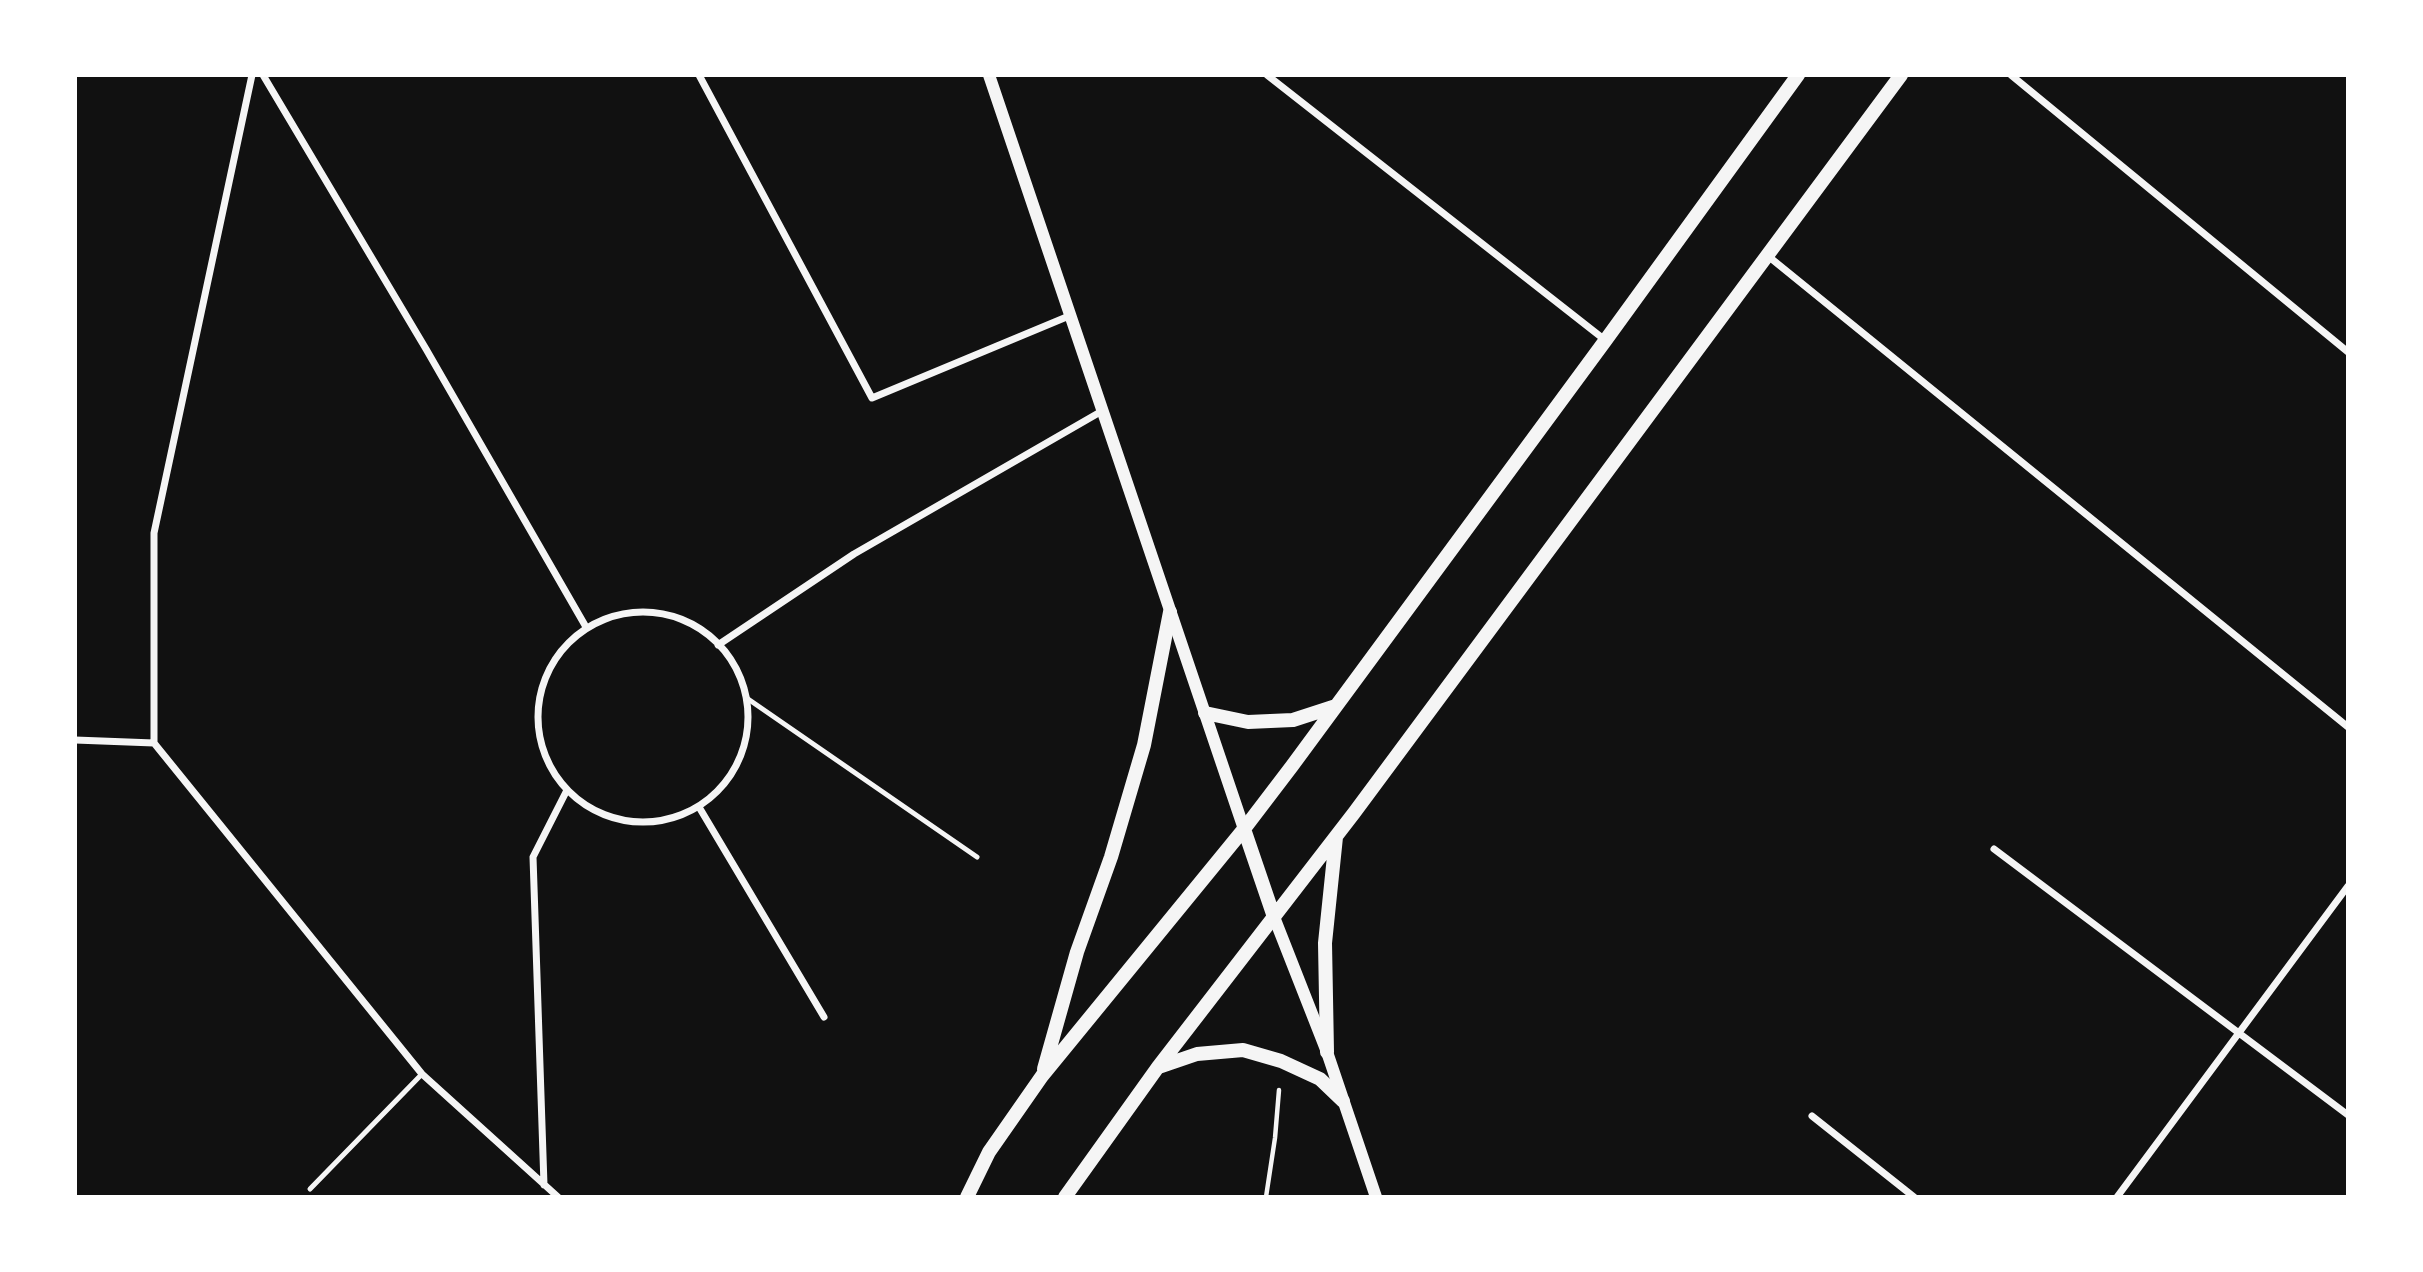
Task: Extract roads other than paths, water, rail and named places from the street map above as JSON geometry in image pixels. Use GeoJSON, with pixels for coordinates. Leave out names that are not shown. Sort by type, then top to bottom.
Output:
{"type":"FeatureCollection","features":[{"type":"Feature","properties":{"kind":"main road"},"geometry":{"type":"LineString","coordinates":[[967,1197],[989,1152],[1042,1076],[1244,829],[1798,75]]}},
{"type":"Feature","properties":{"kind":"main road"},"geometry":{"type":"LineString","coordinates":[[1065,1197],[1158,1067],[1336,836],[1901,75]]}},
{"type":"Feature","properties":{"kind":"main road"},"geometry":{"type":"LineString","coordinates":[[1042,1076],[1077,952],[1111,857],[1144,745],[1170,612]]}},
{"type":"Feature","properties":{"kind":"main road"},"geometry":{"type":"LineString","coordinates":[[1205,713],[1248,722],[1293,720],[1336,706]]}},
{"type":"Feature","properties":{"kind":"main road"},"geometry":{"type":"LineString","coordinates":[[1244,829],[1274,917]]}},
{"type":"Feature","properties":{"kind":"main road"},"geometry":{"type":"LineString","coordinates":[[1327,1052],[1325,943],[1336,836]]}},
{"type":"Feature","properties":{"kind":"main road"},"geometry":{"type":"LineString","coordinates":[[1158,1067],[1197,1054],[1243,1050],[1281,1061],[1320,1079],[1343,1101]]}},
{"type":"Feature","properties":{"kind":"street"},"geometry":{"type":"LineString","coordinates":[[252,75],[154,533],[154,743],[422,1074],[558,1197]]}},
{"type":"Feature","properties":{"kind":"street"},"geometry":{"type":"LineString","coordinates":[[263,75],[426,349],[586,627]]}},
{"type":"Feature","properties":{"kind":"street"},"geometry":{"type":"LineString","coordinates":[[699,75],[872,398],[1069,316]]}},
{"type":"Feature","properties":{"kind":"street"},"geometry":{"type":"LineString","coordinates":[[989,75],[1244,829]]}},
{"type":"Feature","properties":{"kind":"street"},"geometry":{"type":"LineString","coordinates":[[1267,75],[1605,341]]}},
{"type":"Feature","properties":{"kind":"street"},"geometry":{"type":"LineString","coordinates":[[2011,75],[2348,352]]}},
{"type":"Feature","properties":{"kind":"street"},"geometry":{"type":"LineString","coordinates":[[1768,256],[2348,727]]}},
{"type":"Feature","properties":{"kind":"street"},"geometry":{"type":"LineString","coordinates":[[718,645],[854,554],[1102,411]]}},
{"type":"Feature","properties":{"kind":"street"},"geometry":{"type":"LineString","coordinates":[[625,612],[666,614],[704,630],[718,645],[733,660],[748,699],[747,741],[730,779],[699,807],[661,822],[620,822],[582,805],[553,775],[538,736],[539,694],[555,657],[586,627],[625,612]]}},
{"type":"Feature","properties":{"kind":"street"},"geometry":{"type":"LineString","coordinates":[[75,740],[154,743]]}},
{"type":"Feature","properties":{"kind":"street"},"geometry":{"type":"LineString","coordinates":[[544,1185],[533,857],[567,790]]}},
{"type":"Feature","properties":{"kind":"street"},"geometry":{"type":"LineString","coordinates":[[699,807],[824,1017]]}},
{"type":"Feature","properties":{"kind":"street"},"geometry":{"type":"LineString","coordinates":[[1994,849],[2348,1115]]}},
{"type":"Feature","properties":{"kind":"street"},"geometry":{"type":"LineString","coordinates":[[2117,1197],[2348,886]]}},
{"type":"Feature","properties":{"kind":"street"},"geometry":{"type":"LineString","coordinates":[[1274,917],[1327,1052],[1376,1197]]}},
{"type":"Feature","properties":{"kind":"street"},"geometry":{"type":"LineString","coordinates":[[1812,1116],[1914,1197]]}},
{"type":"Feature","properties":{"kind":"lane"},"geometry":{"type":"LineString","coordinates":[[748,699],[977,857]]}},
{"type":"Feature","properties":{"kind":"lane"},"geometry":{"type":"LineString","coordinates":[[310,1189],[422,1074]]}}]}
